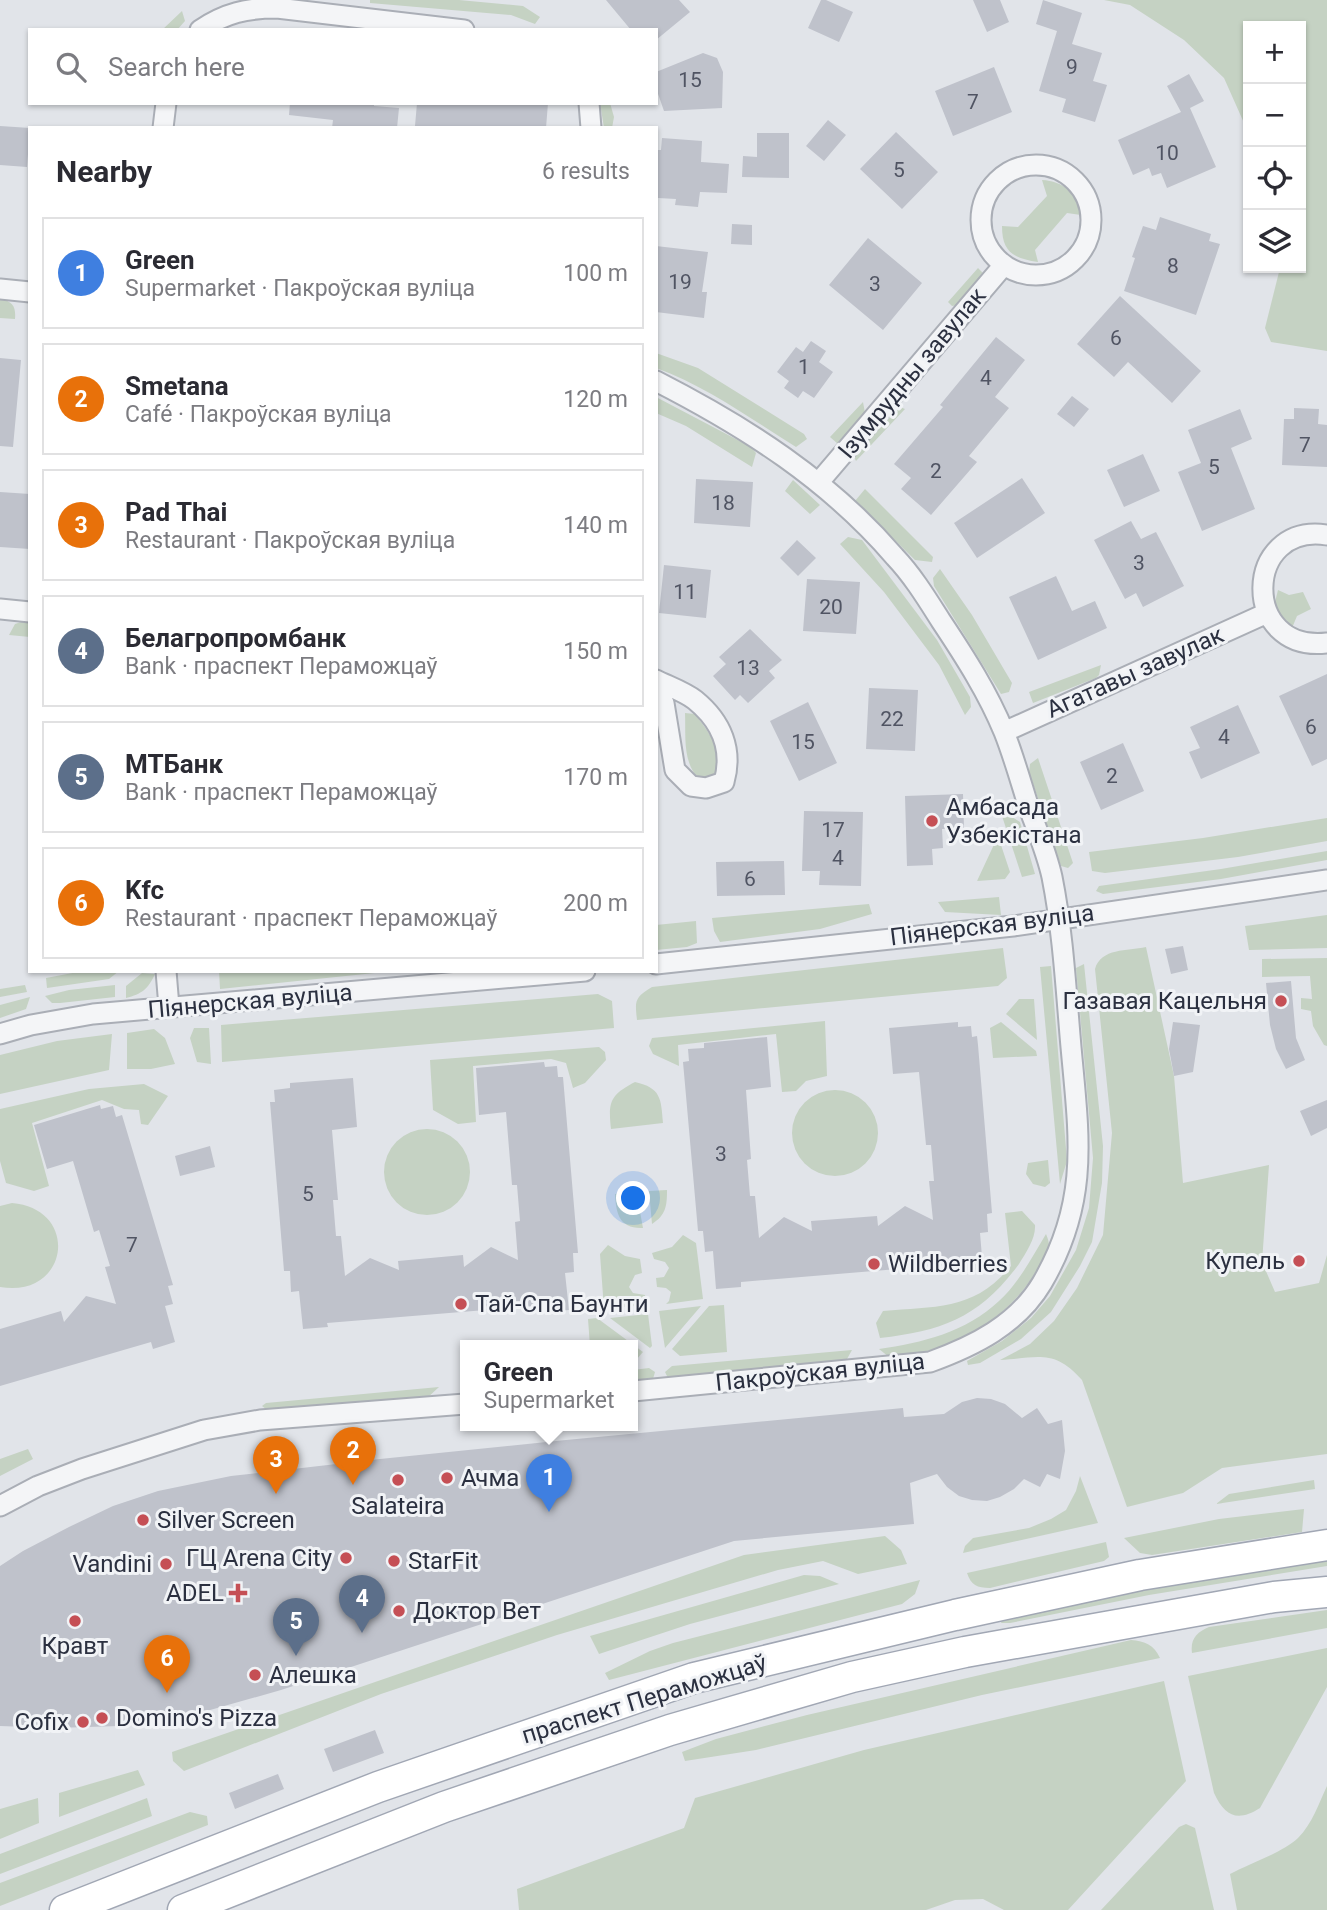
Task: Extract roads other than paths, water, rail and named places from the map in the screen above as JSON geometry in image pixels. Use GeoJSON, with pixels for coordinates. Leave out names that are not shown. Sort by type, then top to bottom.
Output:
{"type":"FeatureCollection","features":[{"type":"Feature","properties":{"kind":"main road","name":"праспект Пераможцаў"},"geometry":{"type":"LineString","coordinates":[[65,1910],[378,1787],[694,1678],[955,1615],[1140,1575],[1327,1545]]}},
{"type":"Feature","properties":{"kind":"main road","name":"праспект Пераможцаў"},"geometry":{"type":"LineString","coordinates":[[183,1910],[444,1807],[670,1730],[852,1677],[965,1652],[1274,1597],[1327,1591]]}},
{"type":"Feature","properties":{"kind":"street"},"geometry":{"type":"LineString","coordinates":[[204,28],[232,13],[254,8],[277,8],[447,28]]}},
{"type":"Feature","properties":{"kind":"street"},"geometry":{"type":"LineString","coordinates":[[163,126],[166,105]]}},
{"type":"Feature","properties":{"kind":"street"},"geometry":{"type":"LineString","coordinates":[[589,105],[591,126]]}},
{"type":"Feature","properties":{"kind":"street","name":"Ізумрудны завулак"},"geometry":{"type":"LineString","coordinates":[[1041,165],[1059,169],[1074,180],[1085,194],[1091,212],[1090,230],[1084,247],[1072,261],[1057,271],[1039,275],[1021,273],[1004,265],[991,252],[982,227],[984,201],[993,185],[1007,173],[1023,166],[1041,165]]}},
{"type":"Feature","properties":{"kind":"street","name":"Ізумрудны завулак"},"geometry":{"type":"LineString","coordinates":[[819,482],[1004,265]]}},
{"type":"Feature","properties":{"kind":"street"},"geometry":{"type":"LineString","coordinates":[[0,289],[28,292]]}},
{"type":"Feature","properties":{"kind":"street","name":"Пакроўская вуліца"},"geometry":{"type":"LineString","coordinates":[[638,1391],[930,1362],[967,1348],[995,1332],[1029,1301],[1041,1284],[1060,1247],[1070,1218],[1078,1179],[1080,1146],[1058,918],[1051,875],[1004,732],[971,666],[896,557],[819,482],[762,440],[658,382]]}},
{"type":"Feature","properties":{"kind":"street"},"geometry":{"type":"LineString","coordinates":[[1327,535],[1305,535],[1289,541],[1276,551],[1269,562],[1261,587],[1267,613],[1277,627],[1290,637],[1307,643],[1327,643]]}},
{"type":"Feature","properties":{"kind":"street"},"geometry":{"type":"LineString","coordinates":[[0,610],[28,612]]}},
{"type":"Feature","properties":{"kind":"street","name":"Агатавы завулак"},"geometry":{"type":"LineString","coordinates":[[1004,732],[1267,613]]}},
{"type":"Feature","properties":{"kind":"street"},"geometry":{"type":"LineString","coordinates":[[658,681],[695,699],[722,730],[729,765],[723,782],[706,788],[691,786],[675,770],[664,703],[658,696]]}},
{"type":"Feature","properties":{"kind":"street","name":"Піянерская вуліца"},"geometry":{"type":"LineString","coordinates":[[658,964],[1013,926],[1327,880]]}},
{"type":"Feature","properties":{"kind":"street"},"geometry":{"type":"LineString","coordinates":[[166,973],[169,1007]]}},
{"type":"Feature","properties":{"kind":"street","name":"Піянерская вуліца"},"geometry":{"type":"LineString","coordinates":[[0,1034],[93,1014],[562,973]]}},
{"type":"Feature","properties":{"kind":"street"},"geometry":{"type":"LineString","coordinates":[[0,1506],[38,1486],[82,1469],[204,1430],[260,1420],[460,1404]]}},
{"type":"Feature","properties":{"kind":"place","name":"Амбасада Узбекістана"},"geometry":{"type":"Point","coordinates":[932,821]}},
{"type":"Feature","properties":{"kind":"place","name":"Газавая Кацельня"},"geometry":{"type":"Point","coordinates":[1281,1001]}},
{"type":"Feature","properties":{"kind":"place","name":"Купель"},"geometry":{"type":"Point","coordinates":[1299,1261]}},
{"type":"Feature","properties":{"kind":"place","name":"Wildberries"},"geometry":{"type":"Point","coordinates":[874,1264]}},
{"type":"Feature","properties":{"kind":"place","name":"Тай-Спа Баунти"},"geometry":{"type":"Point","coordinates":[461,1304]}},
{"type":"Feature","properties":{"kind":"place","name":"Ачма"},"geometry":{"type":"Point","coordinates":[447,1478]}},
{"type":"Feature","properties":{"kind":"place","name":"Salateira"},"geometry":{"type":"Point","coordinates":[398,1480]}},
{"type":"Feature","properties":{"kind":"place","name":"Smetana"},"geometry":{"type":"Point","coordinates":[353,1485]}},
{"type":"Feature","properties":{"kind":"place","name":"Pad Thai"},"geometry":{"type":"Point","coordinates":[276,1494]}},
{"type":"Feature","properties":{"kind":"place","name":"Green"},"geometry":{"type":"Point","coordinates":[549,1512]}},
{"type":"Feature","properties":{"kind":"place","name":"Silver Screen"},"geometry":{"type":"Point","coordinates":[143,1520]}},
{"type":"Feature","properties":{"kind":"place","name":"ГЦ Arena City"},"geometry":{"type":"Point","coordinates":[346,1558]}},
{"type":"Feature","properties":{"kind":"place","name":"StarFit"},"geometry":{"type":"Point","coordinates":[394,1561]}},
{"type":"Feature","properties":{"kind":"place","name":"Vandini"},"geometry":{"type":"Point","coordinates":[166,1564]}},
{"type":"Feature","properties":{"kind":"place","name":"ADEL"},"geometry":{"type":"Point","coordinates":[238,1593]}},
{"type":"Feature","properties":{"kind":"place","name":"Доктор Вет"},"geometry":{"type":"Point","coordinates":[399,1611]}},
{"type":"Feature","properties":{"kind":"place","name":"Кравт"},"geometry":{"type":"Point","coordinates":[75,1621]}},
{"type":"Feature","properties":{"kind":"place","name":"Белагропромбанк"},"geometry":{"type":"Point","coordinates":[362,1633]}},
{"type":"Feature","properties":{"kind":"place","name":"МТБанк"},"geometry":{"type":"Point","coordinates":[296,1656]}},
{"type":"Feature","properties":{"kind":"place","name":"Алешка"},"geometry":{"type":"Point","coordinates":[255,1675]}},
{"type":"Feature","properties":{"kind":"place","name":"Kfc"},"geometry":{"type":"Point","coordinates":[167,1693]}},
{"type":"Feature","properties":{"kind":"place","name":"Domino's Pizza"},"geometry":{"type":"Point","coordinates":[102,1718]}},
{"type":"Feature","properties":{"kind":"place","name":"Cofix"},"geometry":{"type":"Point","coordinates":[83,1722]}}]}
